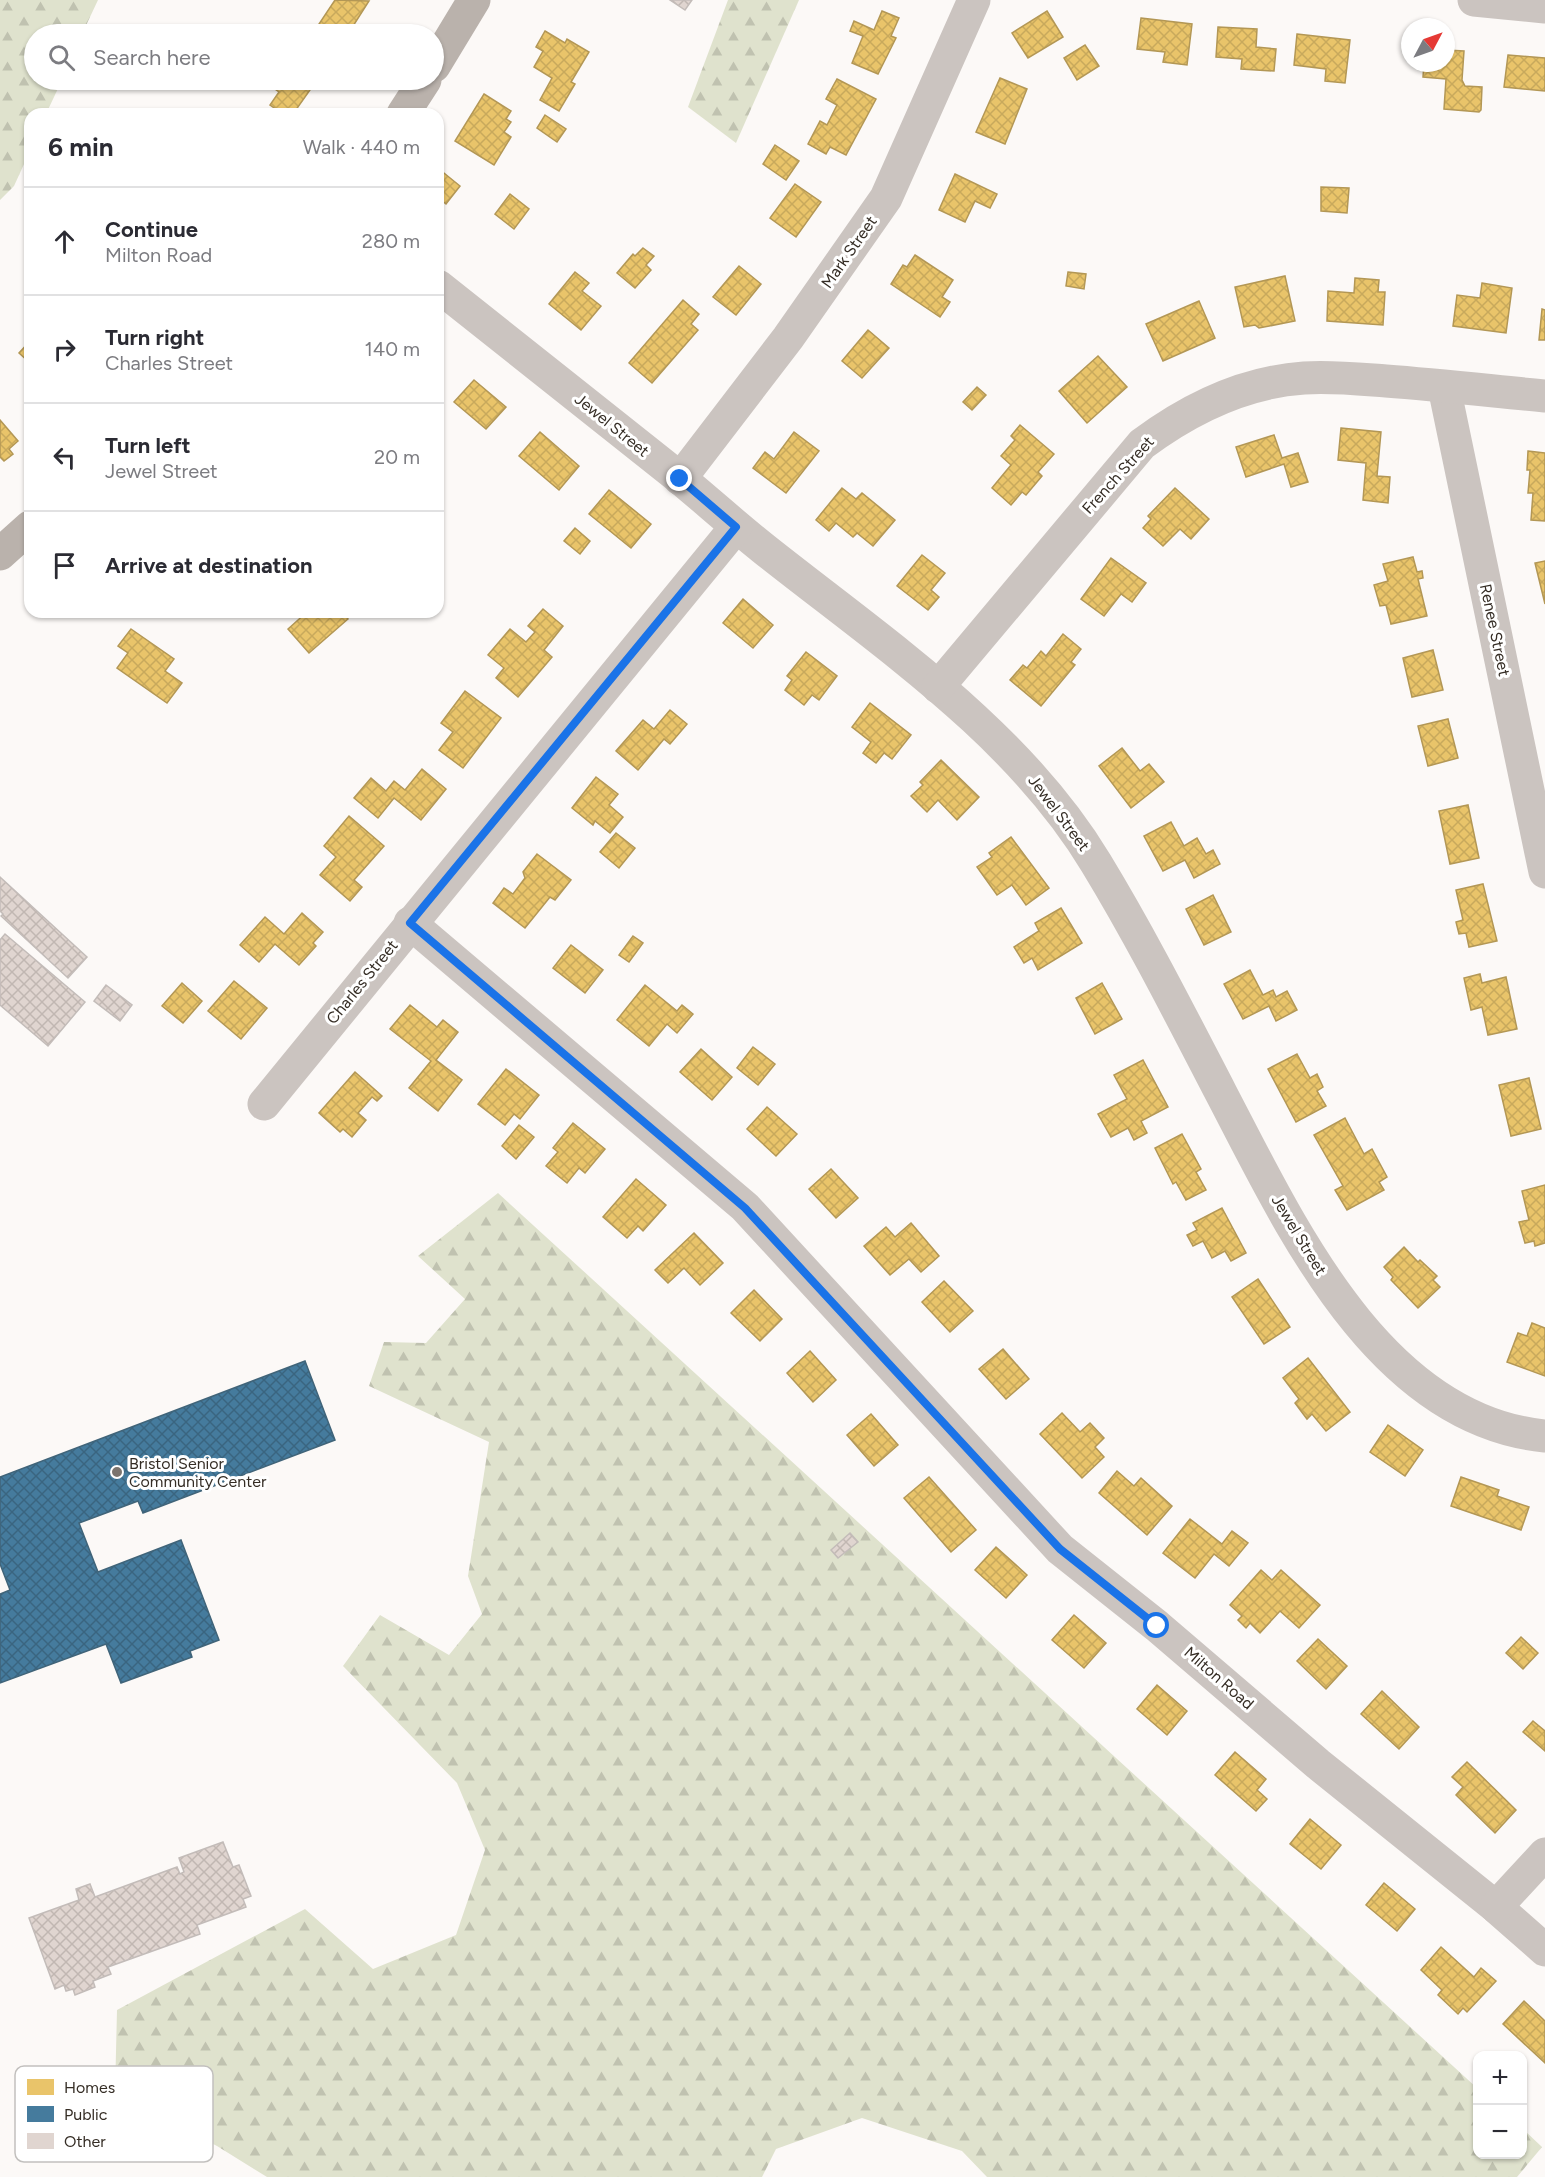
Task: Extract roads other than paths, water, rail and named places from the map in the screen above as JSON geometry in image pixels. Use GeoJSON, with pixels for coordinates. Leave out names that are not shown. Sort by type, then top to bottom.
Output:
{"type":"FeatureCollection","features":[{"type":"Feature","properties":{"kind":"main road"},"geometry":{"type":"LineString","coordinates":[[444,50],[474,0]]}},
{"type":"Feature","properties":{"kind":"main road"},"geometry":{"type":"LineString","coordinates":[[407,108],[419,90]]}},
{"type":"Feature","properties":{"kind":"main road"},"geometry":{"type":"LineString","coordinates":[[0,554],[24,532]]}},
{"type":"Feature","properties":{"kind":"street","name":"Mark Street"},"geometry":{"type":"LineString","coordinates":[[680,479],[788,338],[886,198],[974,0]]}},
{"type":"Feature","properties":{"kind":"street"},"geometry":{"type":"LineString","coordinates":[[1474,0],[1545,7]]}},
{"type":"Feature","properties":{"kind":"street","name":"Jewel Street"},"geometry":{"type":"LineString","coordinates":[[444,291],[938,687],[1031,774],[1094,860],[1183,1021],[1286,1217],[1320,1273],[1357,1323],[1395,1362],[1438,1397],[1504,1429],[1545,1436]]}},
{"type":"Feature","properties":{"kind":"street","name":"French Street"},"geometry":{"type":"LineString","coordinates":[[938,687],[1142,444],[1165,427],[1207,403],[1252,387],[1304,378],[1347,378],[1545,396]]}},
{"type":"Feature","properties":{"kind":"street","name":"Renee Street"},"geometry":{"type":"LineString","coordinates":[[1444,387],[1545,872]]}},
{"type":"Feature","properties":{"kind":"street","name":"Charles Street"},"geometry":{"type":"LineString","coordinates":[[264,1104],[736,527]]}},
{"type":"Feature","properties":{"kind":"street","name":"Milton Road"},"geometry":{"type":"LineString","coordinates":[[410,923],[745,1208],[1060,1549],[1157,1626],[1318,1764],[1496,1907],[1545,1950]]}},
{"type":"Feature","properties":{"kind":"street"},"geometry":{"type":"LineString","coordinates":[[1496,1907],[1545,1854]]}},
{"type":"Feature","properties":{"kind":"place","name":"Bristol Senior Community Center"},"geometry":{"type":"Point","coordinates":[117,1472]}}]}
